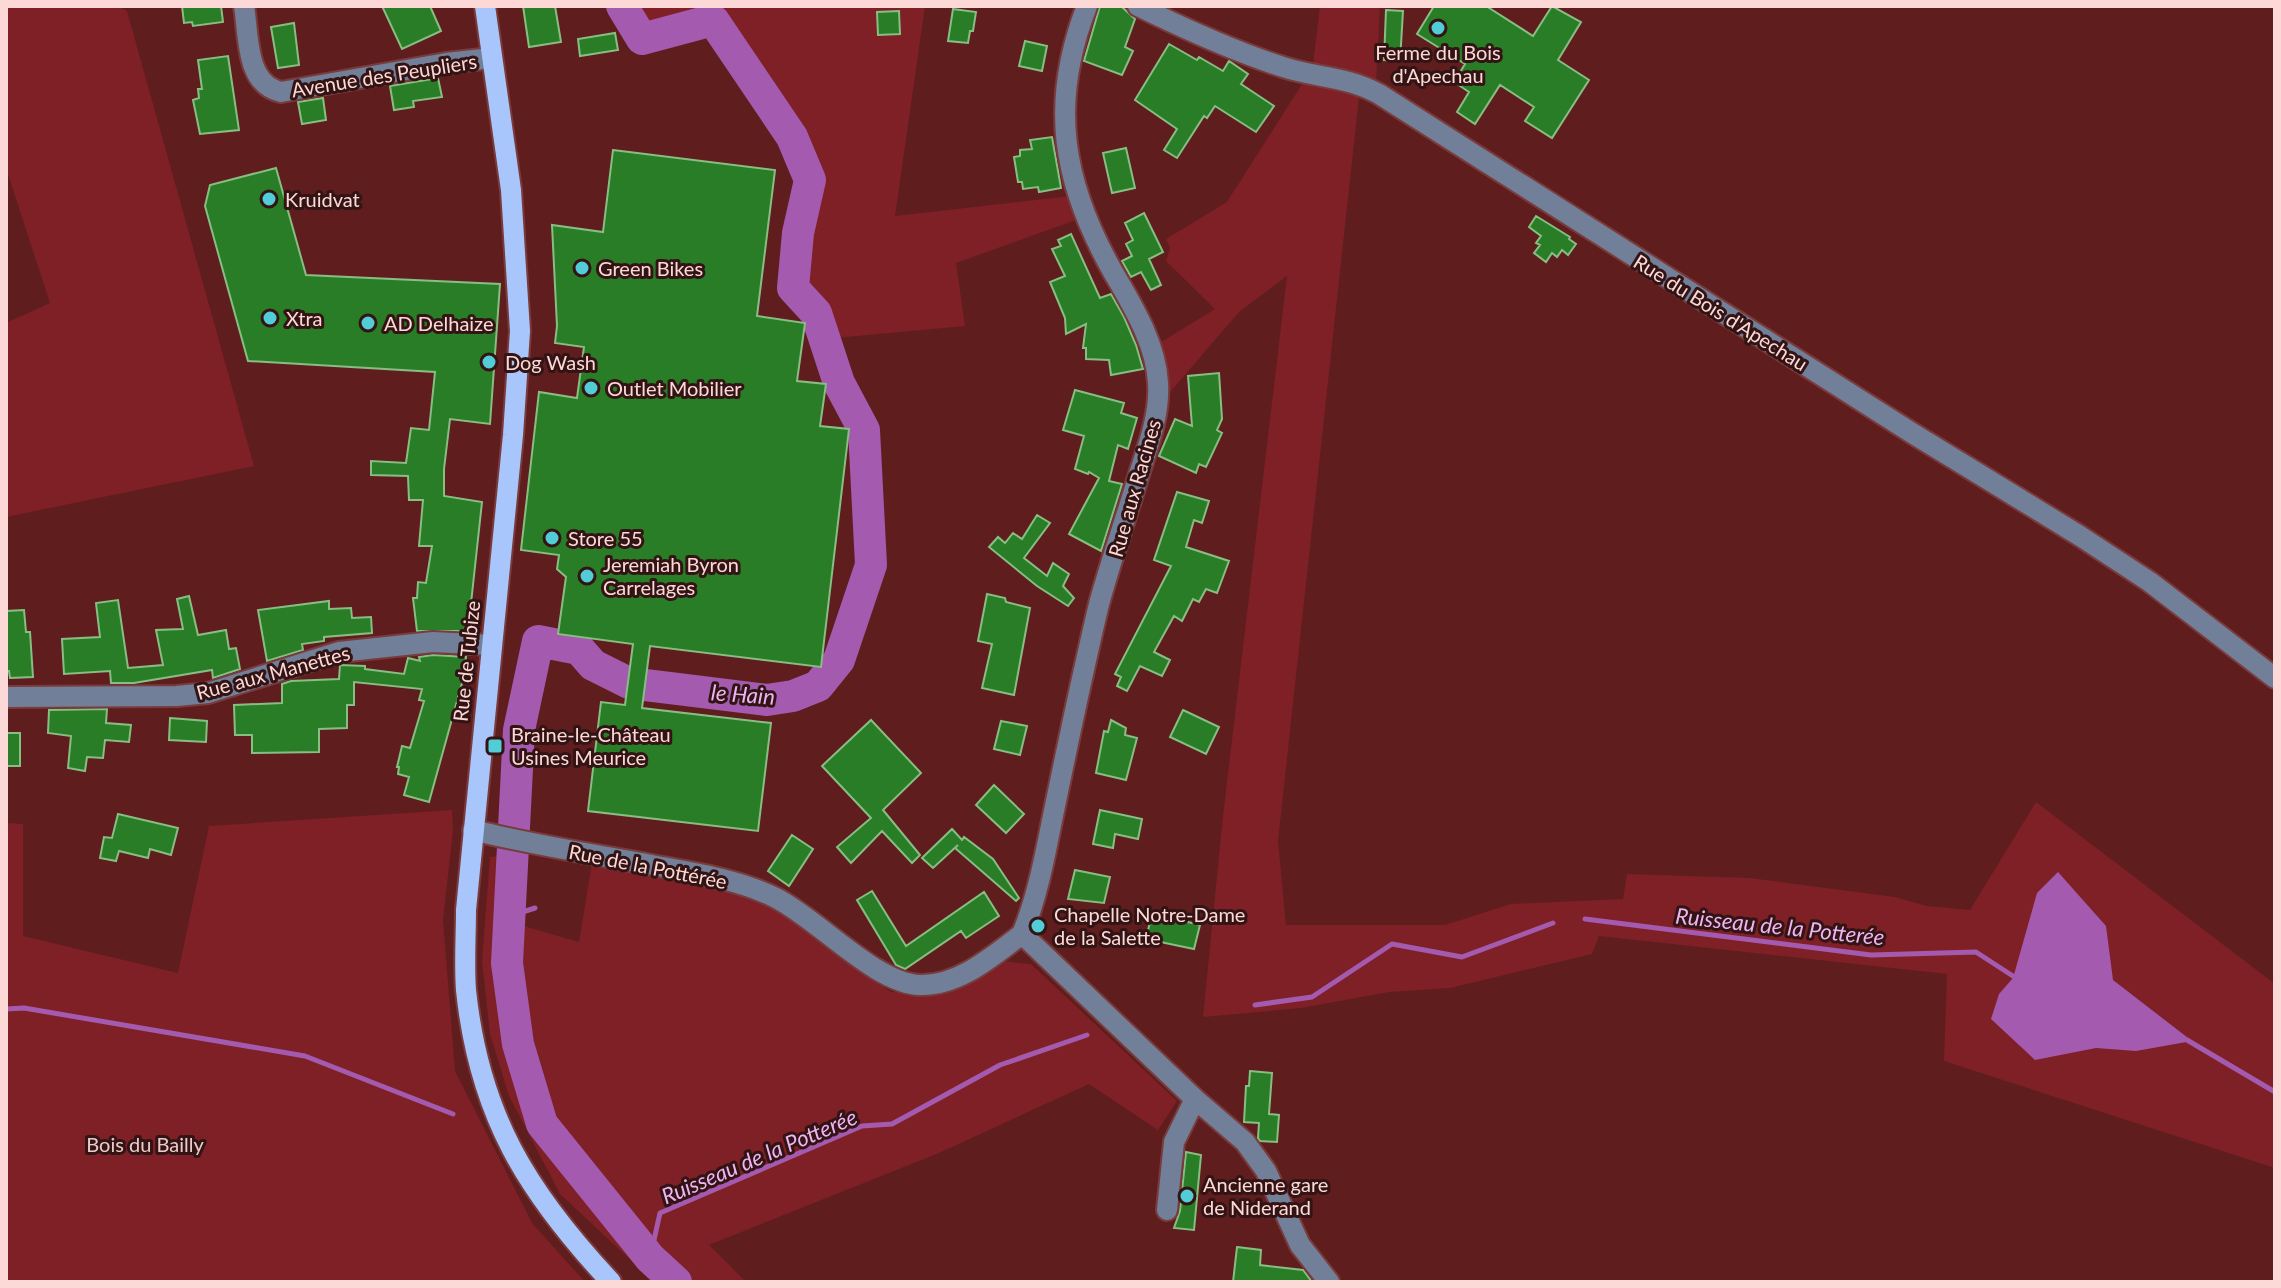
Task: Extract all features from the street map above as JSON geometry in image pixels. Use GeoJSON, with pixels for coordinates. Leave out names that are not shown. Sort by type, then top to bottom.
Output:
{"type":"FeatureCollection","features":[{"type":"Feature","properties":{"kind":"main road","name":"Rue de Tubize"},"geometry":{"type":"LineString","coordinates":[[485,6],[511,190],[520,331],[513,435],[466,910],[466,988],[474,1047],[490,1104],[516,1160],[550,1212],[611,1282]]}},
{"type":"Feature","properties":{"kind":"street","name":"Avenue des Peupliers"},"geometry":{"type":"LineString","coordinates":[[244,6],[256,75],[263,85],[281,92],[492,58]]}},
{"type":"Feature","properties":{"kind":"street","name":"Rue aux Racines"},"geometry":{"type":"LineString","coordinates":[[1022,934],[1039,884],[1100,602],[1144,459],[1158,400],[1158,377],[1152,352],[1137,316],[1090,230],[1075,191],[1065,142],[1063,113],[1066,83],[1074,39],[1087,6]]}},
{"type":"Feature","properties":{"kind":"street","name":"Rue du Bois d'Apechau"},"geometry":{"type":"LineString","coordinates":[[1138,6],[1245,54],[1286,68],[1356,82],[1379,94],[1912,433],[2080,536],[2150,582],[2275,678]]}},
{"type":"Feature","properties":{"kind":"street","name":"Rue aux Manettes"},"geometry":{"type":"LineString","coordinates":[[6,697],[208,693],[339,652],[433,642],[492,645]]}},
{"type":"Feature","properties":{"kind":"street","name":"Rue de la Pottérée"},"geometry":{"type":"LineString","coordinates":[[473,830],[527,844],[699,874],[748,887],[776,898],[811,919],[885,976],[908,984],[931,985],[952,979],[984,962],[1022,934]]}},
{"type":"Feature","properties":{"kind":"street"},"geometry":{"type":"LineString","coordinates":[[1022,934],[1195,1099],[1233,1130],[1258,1158],[1283,1204],[1300,1245],[1329,1282]]}},
{"type":"Feature","properties":{"kind":"street"},"geometry":{"type":"LineString","coordinates":[[1167,1210],[1174,1142],[1195,1099]]}},
{"type":"Feature","properties":{"kind":"green space"},"geometry":{"type":"Polygon","coordinates":[[[6,6],[118,6],[127,11],[254,466],[6,517],[6,323],[50,303],[6,168],[6,6]]]}},
{"type":"Feature","properties":{"kind":"green space"},"geometry":{"type":"Polygon","coordinates":[[[614,6],[925,6],[895,216],[1071,196],[1076,220],[956,263],[965,326],[835,338],[827,312],[804,280],[809,239],[822,199],[811,156],[711,10],[678,19],[635,51],[614,6]]]}},
{"type":"Feature","properties":{"kind":"green space"},"geometry":{"type":"Polygon","coordinates":[[[1320,6],[1380,6],[1376,82],[1359,97],[1278,841],[1286,925],[1445,925],[1511,904],[1623,899],[1627,874],[1750,878],[1970,910],[2036,802],[2275,984],[2275,1168],[1944,1061],[1947,974],[1599,936],[1592,954],[1450,988],[1389,992],[1301,1008],[1203,1017],[1223,816],[1287,276],[1239,312],[1165,398],[1158,344],[1215,309],[1166,261],[1170,248],[1166,239],[1227,202],[1304,81],[1311,82],[1320,6]]]}},
{"type":"Feature","properties":{"kind":"green space","name":"Bois du Bailly"},"geometry":{"type":"Polygon","coordinates":[[[452,810],[453,830],[443,920],[455,1071],[532,1223],[585,1282],[6,1282],[6,823],[23,824],[23,936],[178,973],[209,826],[452,810]]]}},
{"type":"Feature","properties":{"kind":"green space"},"geometry":{"type":"Polygon","coordinates":[[[509,855],[503,920],[579,942],[592,863],[726,891],[781,911],[891,992],[950,992],[1002,961],[1031,964],[1177,1101],[1158,1130],[1089,1084],[939,1153],[709,1245],[746,1282],[654,1282],[560,1194],[509,1096],[490,1034],[482,961],[490,857],[509,855]]]}},
{"type":"Feature","properties":{"kind":"shaded area"},"geometry":{"type":"Polygon","coordinates":[[[2058,872],[2106,926],[2113,980],[2192,1041],[2136,1051],[2096,1048],[2035,1060],[1991,1019],[1999,994],[2013,978],[2037,893],[2058,872]]]}},
{"type":"Feature","properties":{"kind":"building"},"geometry":{"type":"Polygon","coordinates":[[[182,6],[221,6],[223,22],[193,26],[192,22],[184,23],[182,6]]]}},
{"type":"Feature","properties":{"kind":"building"},"geometry":{"type":"Polygon","coordinates":[[[382,6],[430,6],[441,31],[402,49],[382,6]]]}},
{"type":"Feature","properties":{"kind":"building"},"geometry":{"type":"Polygon","coordinates":[[[523,6],[555,6],[561,42],[529,47],[523,6]]]}},
{"type":"Feature","properties":{"kind":"building"},"geometry":{"type":"Polygon","coordinates":[[[1100,6],[1121,6],[1135,19],[1125,47],[1133,51],[1122,75],[1084,61],[1100,6]]]}},
{"type":"Feature","properties":{"kind":"building"},"geometry":{"type":"Polygon","coordinates":[[[1434,6],[1486,6],[1533,36],[1552,6],[1581,22],[1558,60],[1589,80],[1552,138],[1525,121],[1534,107],[1500,85],[1475,124],[1457,112],[1469,92],[1454,82],[1465,64],[1417,34],[1434,6]]]}},
{"type":"Feature","properties":{"kind":"building"},"geometry":{"type":"Polygon","coordinates":[[[953,9],[976,12],[968,43],[948,41],[953,9]]]}},
{"type":"Feature","properties":{"kind":"building"},"geometry":{"type":"Polygon","coordinates":[[[1386,10],[1403,11],[1400,61],[1384,60],[1386,10]]]}},
{"type":"Feature","properties":{"kind":"building"},"geometry":{"type":"Polygon","coordinates":[[[899,11],[900,34],[878,35],[877,12],[899,11]]]}},
{"type":"Feature","properties":{"kind":"building"},"geometry":{"type":"Polygon","coordinates":[[[294,23],[299,65],[278,68],[271,27],[294,23]]]}},
{"type":"Feature","properties":{"kind":"building"},"geometry":{"type":"Polygon","coordinates":[[[615,33],[618,50],[580,56],[578,39],[615,33]]]}},
{"type":"Feature","properties":{"kind":"building"},"geometry":{"type":"Polygon","coordinates":[[[1025,41],[1047,46],[1042,71],[1019,66],[1025,41]]]}},
{"type":"Feature","properties":{"kind":"building"},"geometry":{"type":"Polygon","coordinates":[[[1169,44],[1223,71],[1229,61],[1248,74],[1241,84],[1274,106],[1256,132],[1215,106],[1207,118],[1204,116],[1177,158],[1164,150],[1177,129],[1135,100],[1169,44]]]}},
{"type":"Feature","properties":{"kind":"building"},"geometry":{"type":"Polygon","coordinates":[[[228,56],[239,130],[200,134],[193,100],[199,98],[198,89],[202,89],[198,60],[228,56]]]}},
{"type":"Feature","properties":{"kind":"building"},"geometry":{"type":"Polygon","coordinates":[[[438,78],[442,97],[413,101],[414,107],[394,110],[390,86],[438,78]]]}},
{"type":"Feature","properties":{"kind":"building"},"geometry":{"type":"Polygon","coordinates":[[[323,98],[326,120],[302,124],[298,102],[323,98]]]}},
{"type":"Feature","properties":{"kind":"building"},"geometry":{"type":"Polygon","coordinates":[[[1052,137],[1061,188],[1039,192],[1038,187],[1023,189],[1022,182],[1018,182],[1014,157],[1020,156],[1020,150],[1032,149],[1030,140],[1052,137]]]}},
{"type":"Feature","properties":{"kind":"building"},"geometry":{"type":"Polygon","coordinates":[[[1126,148],[1135,188],[1112,193],[1103,153],[1126,148]]]}},
{"type":"Feature","properties":{"kind":"building"},"geometry":{"type":"Polygon","coordinates":[[[613,150],[775,170],[757,316],[805,323],[797,381],[826,384],[820,426],[849,429],[821,667],[650,646],[642,708],[771,723],[758,831],[588,811],[601,702],[625,705],[633,644],[558,634],[566,577],[557,569],[559,555],[521,550],[539,392],[577,398],[584,347],[555,343],[557,326],[552,225],[603,232],[613,150]]]}},
{"type":"Feature","properties":{"kind":"building"},"geometry":{"type":"Polygon","coordinates":[[[276,168],[306,275],[500,284],[490,424],[450,419],[444,469],[444,496],[482,502],[468,631],[417,631],[413,598],[417,598],[418,582],[426,583],[432,546],[419,546],[423,500],[409,500],[408,476],[371,475],[371,461],[406,463],[411,428],[429,430],[435,372],[248,361],[205,206],[210,185],[276,168]]]}},
{"type":"Feature","properties":{"kind":"building"},"geometry":{"type":"Polygon","coordinates":[[[1144,213],[1163,252],[1149,259],[1161,285],[1151,290],[1141,272],[1131,277],[1122,261],[1132,256],[1126,244],[1133,240],[1125,223],[1144,213]]]}},
{"type":"Feature","properties":{"kind":"building"},"geometry":{"type":"Polygon","coordinates":[[[1536,216],[1576,244],[1568,255],[1562,250],[1557,257],[1552,253],[1546,262],[1534,253],[1540,245],[1536,243],[1541,236],[1529,227],[1536,216]]]}},
{"type":"Feature","properties":{"kind":"building"},"geometry":{"type":"Polygon","coordinates":[[[1071,234],[1100,298],[1111,294],[1124,317],[1143,369],[1111,375],[1109,360],[1086,359],[1086,348],[1083,348],[1086,324],[1066,334],[1065,318],[1050,282],[1065,276],[1052,249],[1061,246],[1058,240],[1071,234]]]}},
{"type":"Feature","properties":{"kind":"building"},"geometry":{"type":"Polygon","coordinates":[[[1219,373],[1222,419],[1217,430],[1222,433],[1206,467],[1199,464],[1196,473],[1159,456],[1175,419],[1192,426],[1188,376],[1219,373]]]}},
{"type":"Feature","properties":{"kind":"building"},"geometry":{"type":"Polygon","coordinates":[[[1075,390],[1124,403],[1121,413],[1137,418],[1128,449],[1118,445],[1109,481],[1122,484],[1101,551],[1069,534],[1099,478],[1075,469],[1084,436],[1063,430],[1075,390]]]}},
{"type":"Feature","properties":{"kind":"building"},"geometry":{"type":"Polygon","coordinates":[[[1177,492],[1209,501],[1202,523],[1194,520],[1186,547],[1229,561],[1217,593],[1206,589],[1199,602],[1193,599],[1182,621],[1174,616],[1154,652],[1170,660],[1162,676],[1140,666],[1127,691],[1117,686],[1121,677],[1115,674],[1171,566],[1154,560],[1177,492]]]}},
{"type":"Feature","properties":{"kind":"building"},"geometry":{"type":"Polygon","coordinates":[[[1037,515],[1050,523],[1024,558],[1047,576],[1053,563],[1069,574],[1063,586],[1074,598],[1068,606],[1037,586],[989,547],[998,537],[1005,543],[1013,533],[1022,539],[1037,515]]]}},
{"type":"Feature","properties":{"kind":"building"},"geometry":{"type":"Polygon","coordinates":[[[987,594],[1030,608],[1014,695],[982,688],[992,644],[978,641],[987,594]]]}},
{"type":"Feature","properties":{"kind":"building"},"geometry":{"type":"Polygon","coordinates":[[[189,596],[198,635],[226,630],[229,649],[236,648],[240,669],[213,678],[212,670],[134,683],[111,683],[110,671],[64,674],[62,639],[100,637],[96,603],[118,600],[128,668],[163,665],[156,630],[183,629],[177,599],[189,596]]]}},
{"type":"Feature","properties":{"kind":"building"},"geometry":{"type":"Polygon","coordinates":[[[329,601],[329,609],[351,608],[352,618],[371,617],[372,633],[324,637],[324,641],[302,644],[303,650],[267,661],[258,610],[329,601]]]}},
{"type":"Feature","properties":{"kind":"building"},"geometry":{"type":"Polygon","coordinates":[[[24,610],[26,632],[30,632],[33,677],[10,678],[9,671],[6,671],[6,611],[24,610]]]}},
{"type":"Feature","properties":{"kind":"building"},"geometry":{"type":"Polygon","coordinates":[[[419,657],[466,657],[464,676],[429,802],[404,795],[409,777],[398,774],[397,767],[402,746],[410,748],[424,701],[419,700],[422,689],[354,682],[354,705],[347,705],[347,728],[319,729],[319,752],[252,753],[252,735],[235,735],[234,705],[282,703],[282,684],[339,679],[340,665],[365,666],[365,669],[404,674],[408,658],[420,661],[419,657]]]}},
{"type":"Feature","properties":{"kind":"building"},"geometry":{"type":"Polygon","coordinates":[[[107,709],[106,723],[131,725],[129,742],[105,740],[103,758],[87,757],[85,771],[68,768],[71,736],[48,733],[49,710],[107,709]]]}},
{"type":"Feature","properties":{"kind":"building"},"geometry":{"type":"Polygon","coordinates":[[[1183,710],[1219,727],[1206,754],[1170,737],[1183,710]]]}},
{"type":"Feature","properties":{"kind":"building"},"geometry":{"type":"Polygon","coordinates":[[[170,718],[207,721],[206,742],[169,740],[170,718]]]}},
{"type":"Feature","properties":{"kind":"building"},"geometry":{"type":"Polygon","coordinates":[[[871,720],[921,773],[883,810],[920,855],[912,863],[882,831],[851,863],[837,847],[871,818],[822,766],[871,720]]]}},
{"type":"Feature","properties":{"kind":"building"},"geometry":{"type":"Polygon","coordinates":[[[1111,720],[1126,728],[1125,735],[1137,738],[1126,780],[1096,773],[1104,731],[1108,732],[1111,720]]]}},
{"type":"Feature","properties":{"kind":"building"},"geometry":{"type":"Polygon","coordinates":[[[1001,721],[1027,726],[1020,755],[994,749],[1001,721]]]}},
{"type":"Feature","properties":{"kind":"building"},"geometry":{"type":"Polygon","coordinates":[[[6,733],[20,733],[20,766],[6,766],[6,733]]]}},
{"type":"Feature","properties":{"kind":"building"},"geometry":{"type":"Polygon","coordinates":[[[994,785],[1024,814],[1006,833],[976,805],[994,785]]]}},
{"type":"Feature","properties":{"kind":"building"},"geometry":{"type":"Polygon","coordinates":[[[1100,810],[1142,819],[1138,839],[1115,834],[1113,848],[1093,844],[1100,810]]]}},
{"type":"Feature","properties":{"kind":"building"},"geometry":{"type":"Polygon","coordinates":[[[118,814],[178,828],[171,855],[150,849],[148,858],[119,851],[116,861],[100,858],[104,837],[112,838],[118,814]]]}},
{"type":"Feature","properties":{"kind":"building"},"geometry":{"type":"Polygon","coordinates":[[[952,829],[962,840],[964,837],[993,859],[1019,898],[1016,901],[955,848],[958,845],[933,868],[922,858],[952,829]]]}},
{"type":"Feature","properties":{"kind":"building"},"geometry":{"type":"Polygon","coordinates":[[[792,835],[813,849],[789,886],[768,871],[792,835]]]}},
{"type":"Feature","properties":{"kind":"building"},"geometry":{"type":"Polygon","coordinates":[[[1075,870],[1110,877],[1104,903],[1068,899],[1075,870]]]}},
{"type":"Feature","properties":{"kind":"building"},"geometry":{"type":"Polygon","coordinates":[[[872,891],[906,946],[984,892],[999,916],[966,938],[961,931],[905,969],[896,965],[857,900],[872,891]]]}},
{"type":"Feature","properties":{"kind":"building"},"geometry":{"type":"Polygon","coordinates":[[[1152,913],[1200,925],[1194,949],[1146,939],[1152,913]]]}},
{"type":"Feature","properties":{"kind":"building"},"geometry":{"type":"Polygon","coordinates":[[[1250,1071],[1272,1073],[1269,1114],[1279,1115],[1277,1142],[1260,1141],[1259,1123],[1244,1122],[1250,1071]]]}},
{"type":"Feature","properties":{"kind":"building","name":"Ancienne gare de Niderand"},"geometry":{"type":"Polygon","coordinates":[[[1186,1152],[1201,1155],[1194,1230],[1174,1228],[1180,1211],[1186,1152]]]}},
{"type":"Feature","properties":{"kind":"building"},"geometry":{"type":"Polygon","coordinates":[[[1237,1247],[1261,1250],[1260,1265],[1303,1270],[1312,1282],[1233,1282],[1237,1247]]]}},
{"type":"Feature","properties":{"kind":"waterway","name":"le Hain"},"geometry":{"type":"LineString","coordinates":[[622,6],[642,39],[713,20],[792,137],[810,180],[798,233],[793,288],[816,313],[839,383],[864,430],[871,565],[839,660],[818,686],[793,696],[767,700],[629,683],[593,665],[579,649],[538,641],[519,730],[507,963],[518,1044],[542,1124],[650,1258],[676,1282]]}},
{"type":"Feature","properties":{"kind":"waterway"},"geometry":{"type":"LineString","coordinates":[[510,916],[535,908]]}},
{"type":"Feature","properties":{"kind":"waterway","name":"Ruisseau de la Potterée"},"geometry":{"type":"LineString","coordinates":[[1585,919],[1871,955],[1976,952],[2019,980]]}},
{"type":"Feature","properties":{"kind":"waterway","name":"Ruisseau de la Potterée"},"geometry":{"type":"LineString","coordinates":[[1255,1005],[1312,997],[1392,944],[1462,957],[1553,923]]}},
{"type":"Feature","properties":{"kind":"waterway"},"geometry":{"type":"LineString","coordinates":[[6,1009],[24,1008],[305,1056],[453,1114]]}},
{"type":"Feature","properties":{"kind":"waterway","name":"Ruisseau de la Potterée"},"geometry":{"type":"LineString","coordinates":[[650,1258],[660,1213],[862,1126],[892,1124],[1000,1065],[1087,1035]]}},
{"type":"Feature","properties":{"kind":"waterway","name":"Ruisseau de la Potterée"},"geometry":{"type":"LineString","coordinates":[[2187,1040],[2275,1092]]}},
{"type":"Feature","properties":{"kind":"place","name":"Ferme du Bois d'Apechau"},"geometry":{"type":"Point","coordinates":[1438,28]}},
{"type":"Feature","properties":{"kind":"place","name":"Kruidvat"},"geometry":{"type":"Point","coordinates":[269,199]}},
{"type":"Feature","properties":{"kind":"place","name":"Green Bikes"},"geometry":{"type":"Point","coordinates":[582,268]}},
{"type":"Feature","properties":{"kind":"place","name":"Xtra"},"geometry":{"type":"Point","coordinates":[270,318]}},
{"type":"Feature","properties":{"kind":"place","name":"AD Delhaize"},"geometry":{"type":"Point","coordinates":[368,323]}},
{"type":"Feature","properties":{"kind":"place","name":"Dog Wash"},"geometry":{"type":"Point","coordinates":[489,362]}},
{"type":"Feature","properties":{"kind":"place","name":"Outlet Mobilier"},"geometry":{"type":"Point","coordinates":[591,388]}},
{"type":"Feature","properties":{"kind":"place","name":"Store 55"},"geometry":{"type":"Point","coordinates":[552,538]}},
{"type":"Feature","properties":{"kind":"place","name":"Jeremiah Byron Carrelages"},"geometry":{"type":"Point","coordinates":[587,576]}},
{"type":"Feature","properties":{"kind":"place","name":"Braine-le-Château Usines Meurice"},"geometry":{"type":"Point","coordinates":[495,746]}},
{"type":"Feature","properties":{"kind":"place","name":"Chapelle Notre-Dame de la Salette"},"geometry":{"type":"Point","coordinates":[1038,926]}},
{"type":"Feature","properties":{"kind":"place","name":"Ancienne gare de Niderand"},"geometry":{"type":"Point","coordinates":[1187,1196]}}]}
